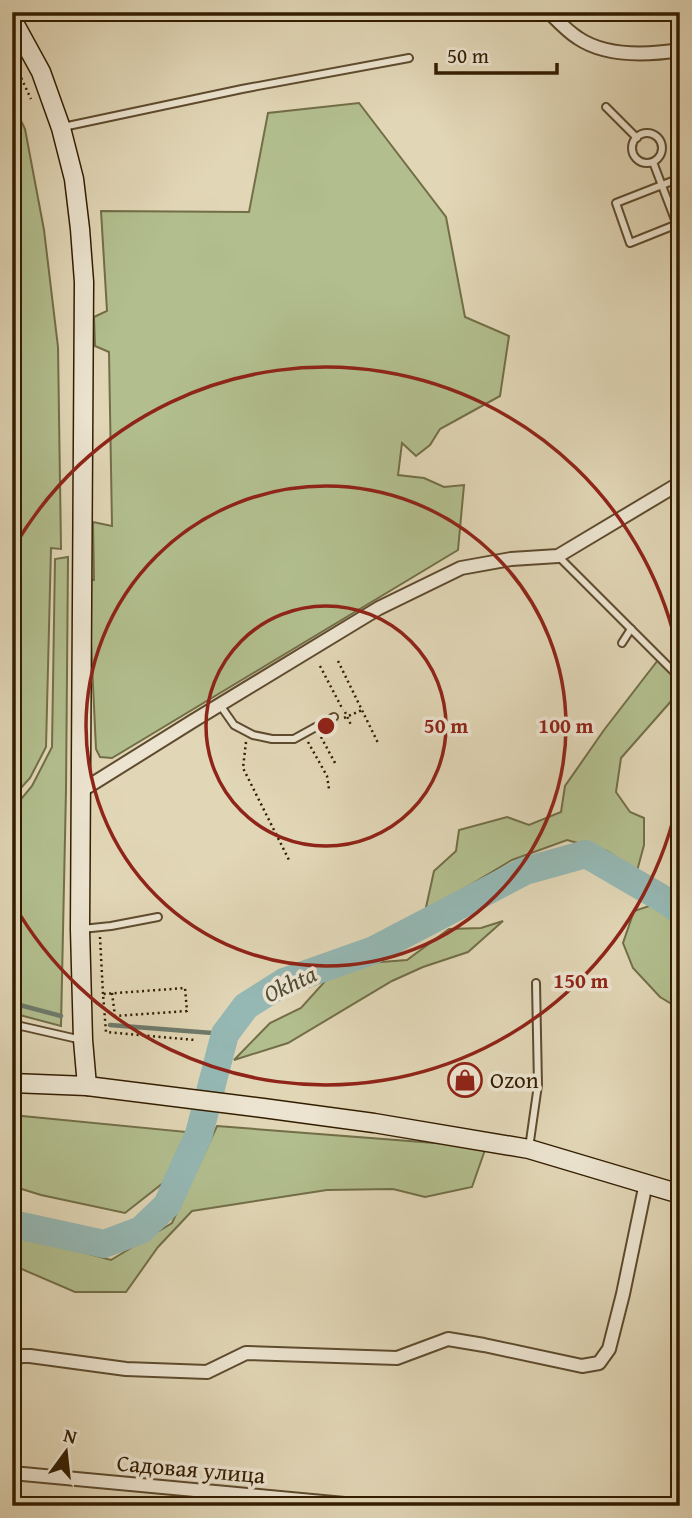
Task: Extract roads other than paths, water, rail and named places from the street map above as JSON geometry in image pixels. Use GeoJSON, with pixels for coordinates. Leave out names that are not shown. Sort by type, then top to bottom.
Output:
{"type":"FeatureCollection","features":[{"type":"Feature","properties":{"kind":"street"},"geometry":{"type":"LineString","coordinates":[[549,12],[579,39],[610,51],[650,55],[680,50]]}},
{"type":"Feature","properties":{"kind":"street"},"geometry":{"type":"LineString","coordinates":[[12,19],[41,72],[61,128],[74,179],[84,282],[80,929],[83,1040],[88,1086]]}},
{"type":"Feature","properties":{"kind":"street"},"geometry":{"type":"LineString","coordinates":[[81,792],[379,608],[461,568],[511,559],[558,556],[680,483]]}},
{"type":"Feature","properties":{"kind":"street"},"geometry":{"type":"LineString","coordinates":[[12,1083],[88,1086],[374,1123],[529,1149],[680,1194]]}},
{"type":"Feature","properties":{"kind":"street"},"geometry":{"type":"LineString","coordinates":[[12,1361],[21,1356],[30,1356],[126,1368],[207,1372],[246,1353],[397,1358],[448,1339],[582,1366],[599,1363],[609,1349],[624,1294],[646,1183]]}},
{"type":"Feature","properties":{"kind":"street","name":"Садовая улица"},"geometry":{"type":"LineString","coordinates":[[12,1473],[366,1506]]}},
{"type":"Feature","properties":{"kind":"lane"},"geometry":{"type":"LineString","coordinates":[[61,128],[242,89],[409,58]]}},
{"type":"Feature","properties":{"kind":"lane"},"geometry":{"type":"LineString","coordinates":[[606,107],[637,138]]}},
{"type":"Feature","properties":{"kind":"lane"},"geometry":{"type":"LineString","coordinates":[[648,134],[658,138],[662,149],[658,159],[653,162],[641,162],[633,154],[632,148],[637,138],[648,134]]}},
{"type":"Feature","properties":{"kind":"lane"},"geometry":{"type":"LineString","coordinates":[[653,162],[680,233]]}},
{"type":"Feature","properties":{"kind":"lane"},"geometry":{"type":"LineString","coordinates":[[678,224],[630,243],[616,203],[680,178]]}},
{"type":"Feature","properties":{"kind":"lane"},"geometry":{"type":"LineString","coordinates":[[558,556],[679,677]]}},
{"type":"Feature","properties":{"kind":"lane"},"geometry":{"type":"LineString","coordinates":[[622,643],[631,629]]}},
{"type":"Feature","properties":{"kind":"lane"},"geometry":{"type":"LineString","coordinates":[[219,705],[234,725],[253,736],[272,738],[294,739],[334,717]]}},
{"type":"Feature","properties":{"kind":"lane"},"geometry":{"type":"LineString","coordinates":[[80,929],[158,917]]}},
{"type":"Feature","properties":{"kind":"lane"},"geometry":{"type":"LineString","coordinates":[[529,1149],[538,1084],[536,983]]}},
{"type":"Feature","properties":{"kind":"lane"},"geometry":{"type":"LineString","coordinates":[[12,1024],[83,1040]]}},
{"type":"Feature","properties":{"kind":"waterway","name":"Okhta"},"geometry":{"type":"LineString","coordinates":[[12,1224],[104,1244],[141,1230],[167,1205],[199,1134],[225,1034],[246,1006],[284,982],[374,950],[525,871],[586,854],[680,911]]}},
{"type":"Feature","properties":{"kind":"waterway"},"geometry":{"type":"LineString","coordinates":[[12,1003],[61,1016]]}},
{"type":"Feature","properties":{"kind":"waterway"},"geometry":{"type":"LineString","coordinates":[[110,1025],[225,1034]]}},
{"type":"Feature","properties":{"kind":"place","name":"Ozon"},"geometry":{"type":"Point","coordinates":[465,1080]}}]}
